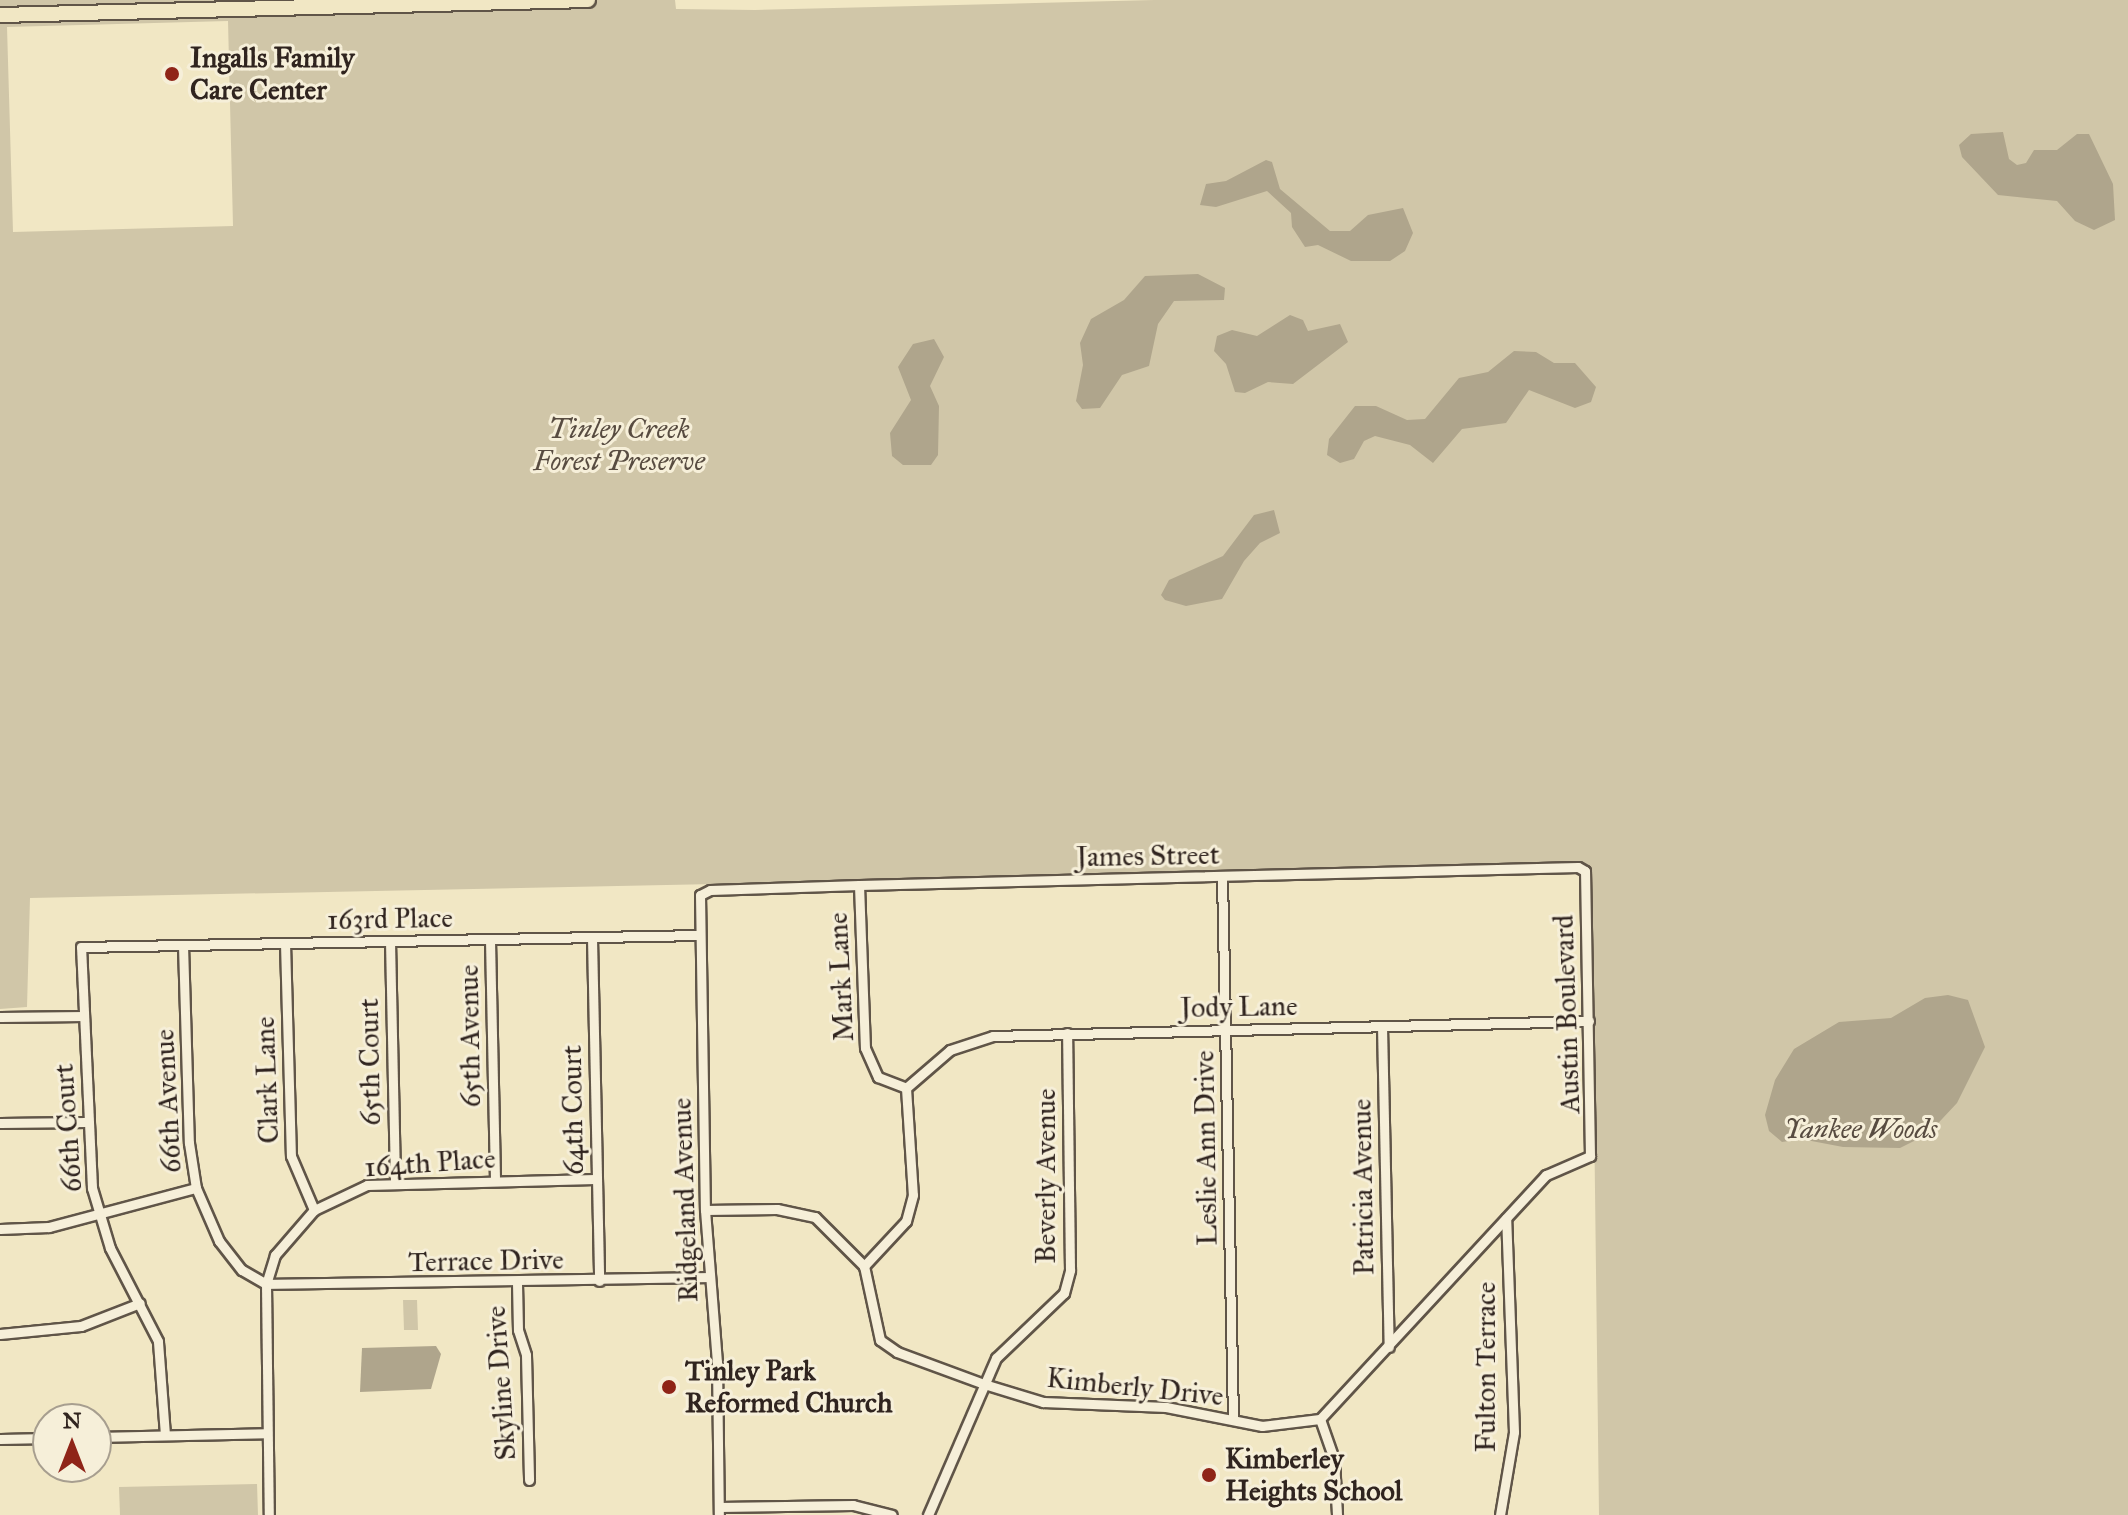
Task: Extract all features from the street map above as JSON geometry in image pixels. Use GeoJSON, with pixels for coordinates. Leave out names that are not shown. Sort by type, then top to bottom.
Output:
{"type":"FeatureCollection","features":[{"type":"Feature","properties":{"kind":"main road"},"geometry":{"type":"LineString","coordinates":[[0,15],[588,0]]}},
{"type":"Feature","properties":{"kind":"street","name":"James Street"},"geometry":{"type":"LineString","coordinates":[[710,890],[1578,867],[1585,871]]}},
{"type":"Feature","properties":{"kind":"street","name":"Austin Boulevard"},"geometry":{"type":"LineString","coordinates":[[1506,1218],[1546,1175],[1590,1156],[1585,871]]}},
{"type":"Feature","properties":{"kind":"street","name":"Leslie Ann Drive"},"geometry":{"type":"LineString","coordinates":[[1222,876],[1233,1419]]}},
{"type":"Feature","properties":{"kind":"street","name":"Mark Lane"},"geometry":{"type":"LineString","coordinates":[[859,885],[865,1048],[878,1077],[906,1088]]}},
{"type":"Feature","properties":{"kind":"street","name":"Ridgeland Avenue"},"geometry":{"type":"LineString","coordinates":[[710,890],[700,895],[700,935],[707,1277],[717,1362],[719,1511]]}},
{"type":"Feature","properties":{"kind":"street","name":"163rd Place"},"geometry":{"type":"LineString","coordinates":[[81,947],[700,935]]}},
{"type":"Feature","properties":{"kind":"street","name":"64th Court"},"geometry":{"type":"LineString","coordinates":[[592,938],[599,1281]]}},
{"type":"Feature","properties":{"kind":"street","name":"65th Avenue"},"geometry":{"type":"LineString","coordinates":[[490,940],[495,1180]]}},
{"type":"Feature","properties":{"kind":"street","name":"65th Court"},"geometry":{"type":"LineString","coordinates":[[390,941],[395,1181]]}},
{"type":"Feature","properties":{"kind":"street","name":"Clark Lane"},"geometry":{"type":"LineString","coordinates":[[285,943],[291,1156],[314,1210]]}},
{"type":"Feature","properties":{"kind":"street","name":"66th Avenue"},"geometry":{"type":"LineString","coordinates":[[183,945],[189,1143],[196,1188],[219,1241],[242,1270],[266,1284]]}},
{"type":"Feature","properties":{"kind":"street","name":"66th Court"},"geometry":{"type":"LineString","coordinates":[[81,947],[86,1122],[98,1216],[161,1349],[165,1435]]}},
{"type":"Feature","properties":{"kind":"street"},"geometry":{"type":"LineString","coordinates":[[0,1017],[84,1016]]}},
{"type":"Feature","properties":{"kind":"street","name":"Jody Lane"},"geometry":{"type":"LineString","coordinates":[[906,1088],[950,1050],[970,1040],[1067,1033],[1589,1021]]}},
{"type":"Feature","properties":{"kind":"street","name":"Patricia Avenue"},"geometry":{"type":"LineString","coordinates":[[1382,1026],[1389,1347]]}},
{"type":"Feature","properties":{"kind":"street","name":"Beverly Avenue"},"geometry":{"type":"LineString","coordinates":[[928,1515],[996,1358],[1064,1293],[1070,1270],[1067,1033]]}},
{"type":"Feature","properties":{"kind":"street"},"geometry":{"type":"LineString","coordinates":[[705,1210],[777,1209],[815,1217],[864,1266],[906,1221],[913,1195],[906,1088]]}},
{"type":"Feature","properties":{"kind":"street"},"geometry":{"type":"LineString","coordinates":[[0,1123],[86,1122]]}},
{"type":"Feature","properties":{"kind":"street","name":"164th Place"},"geometry":{"type":"LineString","coordinates":[[266,1284],[275,1255],[314,1210],[339,1195],[395,1181],[595,1179]]}},
{"type":"Feature","properties":{"kind":"street"},"geometry":{"type":"LineString","coordinates":[[0,1229],[49,1227],[196,1188]]}},
{"type":"Feature","properties":{"kind":"street"},"geometry":{"type":"LineString","coordinates":[[1337,1515],[1334,1459],[1320,1419],[1506,1218]]}},
{"type":"Feature","properties":{"kind":"street","name":"Fulton Terrace"},"geometry":{"type":"LineString","coordinates":[[1500,1515],[1514,1432],[1506,1218]]}},
{"type":"Feature","properties":{"kind":"street","name":"Kimberly Drive"},"geometry":{"type":"LineString","coordinates":[[864,1266],[880,1340],[897,1352],[984,1384],[1065,1406],[1166,1407],[1280,1428],[1320,1419]]}},
{"type":"Feature","properties":{"kind":"street","name":"Terrace Drive"},"geometry":{"type":"LineString","coordinates":[[266,1284],[517,1283],[707,1277]]}},
{"type":"Feature","properties":{"kind":"street","name":"Skyline Drive"},"geometry":{"type":"LineString","coordinates":[[517,1283],[518,1330],[526,1355],[529,1480]]}},
{"type":"Feature","properties":{"kind":"street"},"geometry":{"type":"LineString","coordinates":[[266,1284],[269,1515]]}},
{"type":"Feature","properties":{"kind":"street"},"geometry":{"type":"LineString","coordinates":[[0,1334],[81,1326],[140,1303]]}},
{"type":"Feature","properties":{"kind":"street"},"geometry":{"type":"LineString","coordinates":[[112,1437],[266,1433]]}},
{"type":"Feature","properties":{"kind":"street"},"geometry":{"type":"LineString","coordinates":[[0,1439],[32,1438]]}},
{"type":"Feature","properties":{"kind":"street"},"geometry":{"type":"LineString","coordinates":[[719,1511],[853,1505],[892,1515]]}},
{"type":"Feature","properties":{"kind":"green space","name":"Tinley Creek Forest Preserve"},"geometry":{"type":"Polygon","coordinates":[[[0,0],[675,0],[676,9],[755,10],[1154,0],[2128,0],[2128,1515],[1599,1515],[1591,866],[30,898],[27,1007],[0,1009],[0,0]],[[228,21],[7,27],[13,232],[233,226],[228,21]]]}},
{"type":"Feature","properties":{"kind":"green space"},"geometry":{"type":"Polygon","coordinates":[[[403,1300],[417,1300],[418,1330],[404,1330],[403,1300]]]}},
{"type":"Feature","properties":{"kind":"green space"},"geometry":{"type":"Polygon","coordinates":[[[257,1484],[258,1515],[120,1515],[119,1487],[257,1484]]]}},
{"type":"Feature","properties":{"kind":"shaded area"},"geometry":{"type":"Polygon","coordinates":[[[2003,132],[2009,159],[2017,165],[2026,163],[2034,150],[2057,150],[2077,134],[2089,134],[2113,184],[2115,220],[2094,230],[2075,221],[2057,201],[1998,195],[1962,157],[1959,145],[1971,134],[2003,132]]]}},
{"type":"Feature","properties":{"kind":"shaded area"},"geometry":{"type":"Polygon","coordinates":[[[1266,160],[1272,162],[1280,189],[1330,231],[1350,231],[1368,215],[1403,208],[1413,233],[1405,251],[1390,261],[1351,261],[1318,245],[1305,247],[1292,227],[1291,213],[1267,191],[1216,207],[1200,205],[1206,184],[1226,181],[1266,160]]]}},
{"type":"Feature","properties":{"kind":"shaded area"},"geometry":{"type":"Polygon","coordinates":[[[1198,274],[1225,288],[1224,300],[1174,301],[1158,324],[1149,366],[1122,375],[1100,408],[1082,409],[1076,401],[1083,365],[1080,343],[1091,319],[1124,300],[1145,276],[1198,274]]]}},
{"type":"Feature","properties":{"kind":"shaded area"},"geometry":{"type":"Polygon","coordinates":[[[1290,315],[1303,320],[1308,331],[1340,324],[1348,342],[1293,384],[1268,382],[1245,393],[1235,392],[1226,364],[1214,351],[1217,336],[1232,330],[1257,336],[1290,315]]]}},
{"type":"Feature","properties":{"kind":"shaded area"},"geometry":{"type":"Polygon","coordinates":[[[934,339],[944,357],[930,386],[939,406],[938,455],[931,465],[903,465],[892,456],[890,433],[911,400],[898,367],[913,344],[934,339]]]}},
{"type":"Feature","properties":{"kind":"shaded area"},"geometry":{"type":"Polygon","coordinates":[[[1514,351],[1536,352],[1554,363],[1575,363],[1596,387],[1591,402],[1575,408],[1529,390],[1506,423],[1462,429],[1433,463],[1410,445],[1375,436],[1364,441],[1354,459],[1340,463],[1327,455],[1329,439],[1355,406],[1376,406],[1407,420],[1425,419],[1459,378],[1488,372],[1514,351]]]}},
{"type":"Feature","properties":{"kind":"shaded area"},"geometry":{"type":"Polygon","coordinates":[[[1274,510],[1280,533],[1260,543],[1244,561],[1222,599],[1186,606],[1165,600],[1161,595],[1169,580],[1223,556],[1254,515],[1274,510]]]}},
{"type":"Feature","properties":{"kind":"shaded area"},"geometry":{"type":"Polygon","coordinates":[[[1948,995],[1968,1000],[1985,1047],[1957,1103],[1928,1134],[1900,1148],[1843,1147],[1801,1139],[1782,1142],[1769,1131],[1765,1115],[1775,1080],[1794,1049],[1839,1022],[1891,1018],[1925,998],[1948,995]]]}},
{"type":"Feature","properties":{"kind":"shaded area"},"geometry":{"type":"Polygon","coordinates":[[[436,1346],[441,1354],[431,1389],[360,1392],[362,1348],[436,1346]]]}},
{"type":"Feature","properties":{"kind":"place","name":"Ingalls Family Care Center"},"geometry":{"type":"Point","coordinates":[172,74]}},
{"type":"Feature","properties":{"kind":"place","name":"Tinley Park Reformed Church"},"geometry":{"type":"Point","coordinates":[669,1387]}},
{"type":"Feature","properties":{"kind":"place","name":"Kimberley Heights School"},"geometry":{"type":"Point","coordinates":[1209,1475]}},
{"type":"Feature","properties":{"kind":"park label","name":"Yankee Woods"},"geometry":{"type":"Point","coordinates":[1861,1129]}}]}
